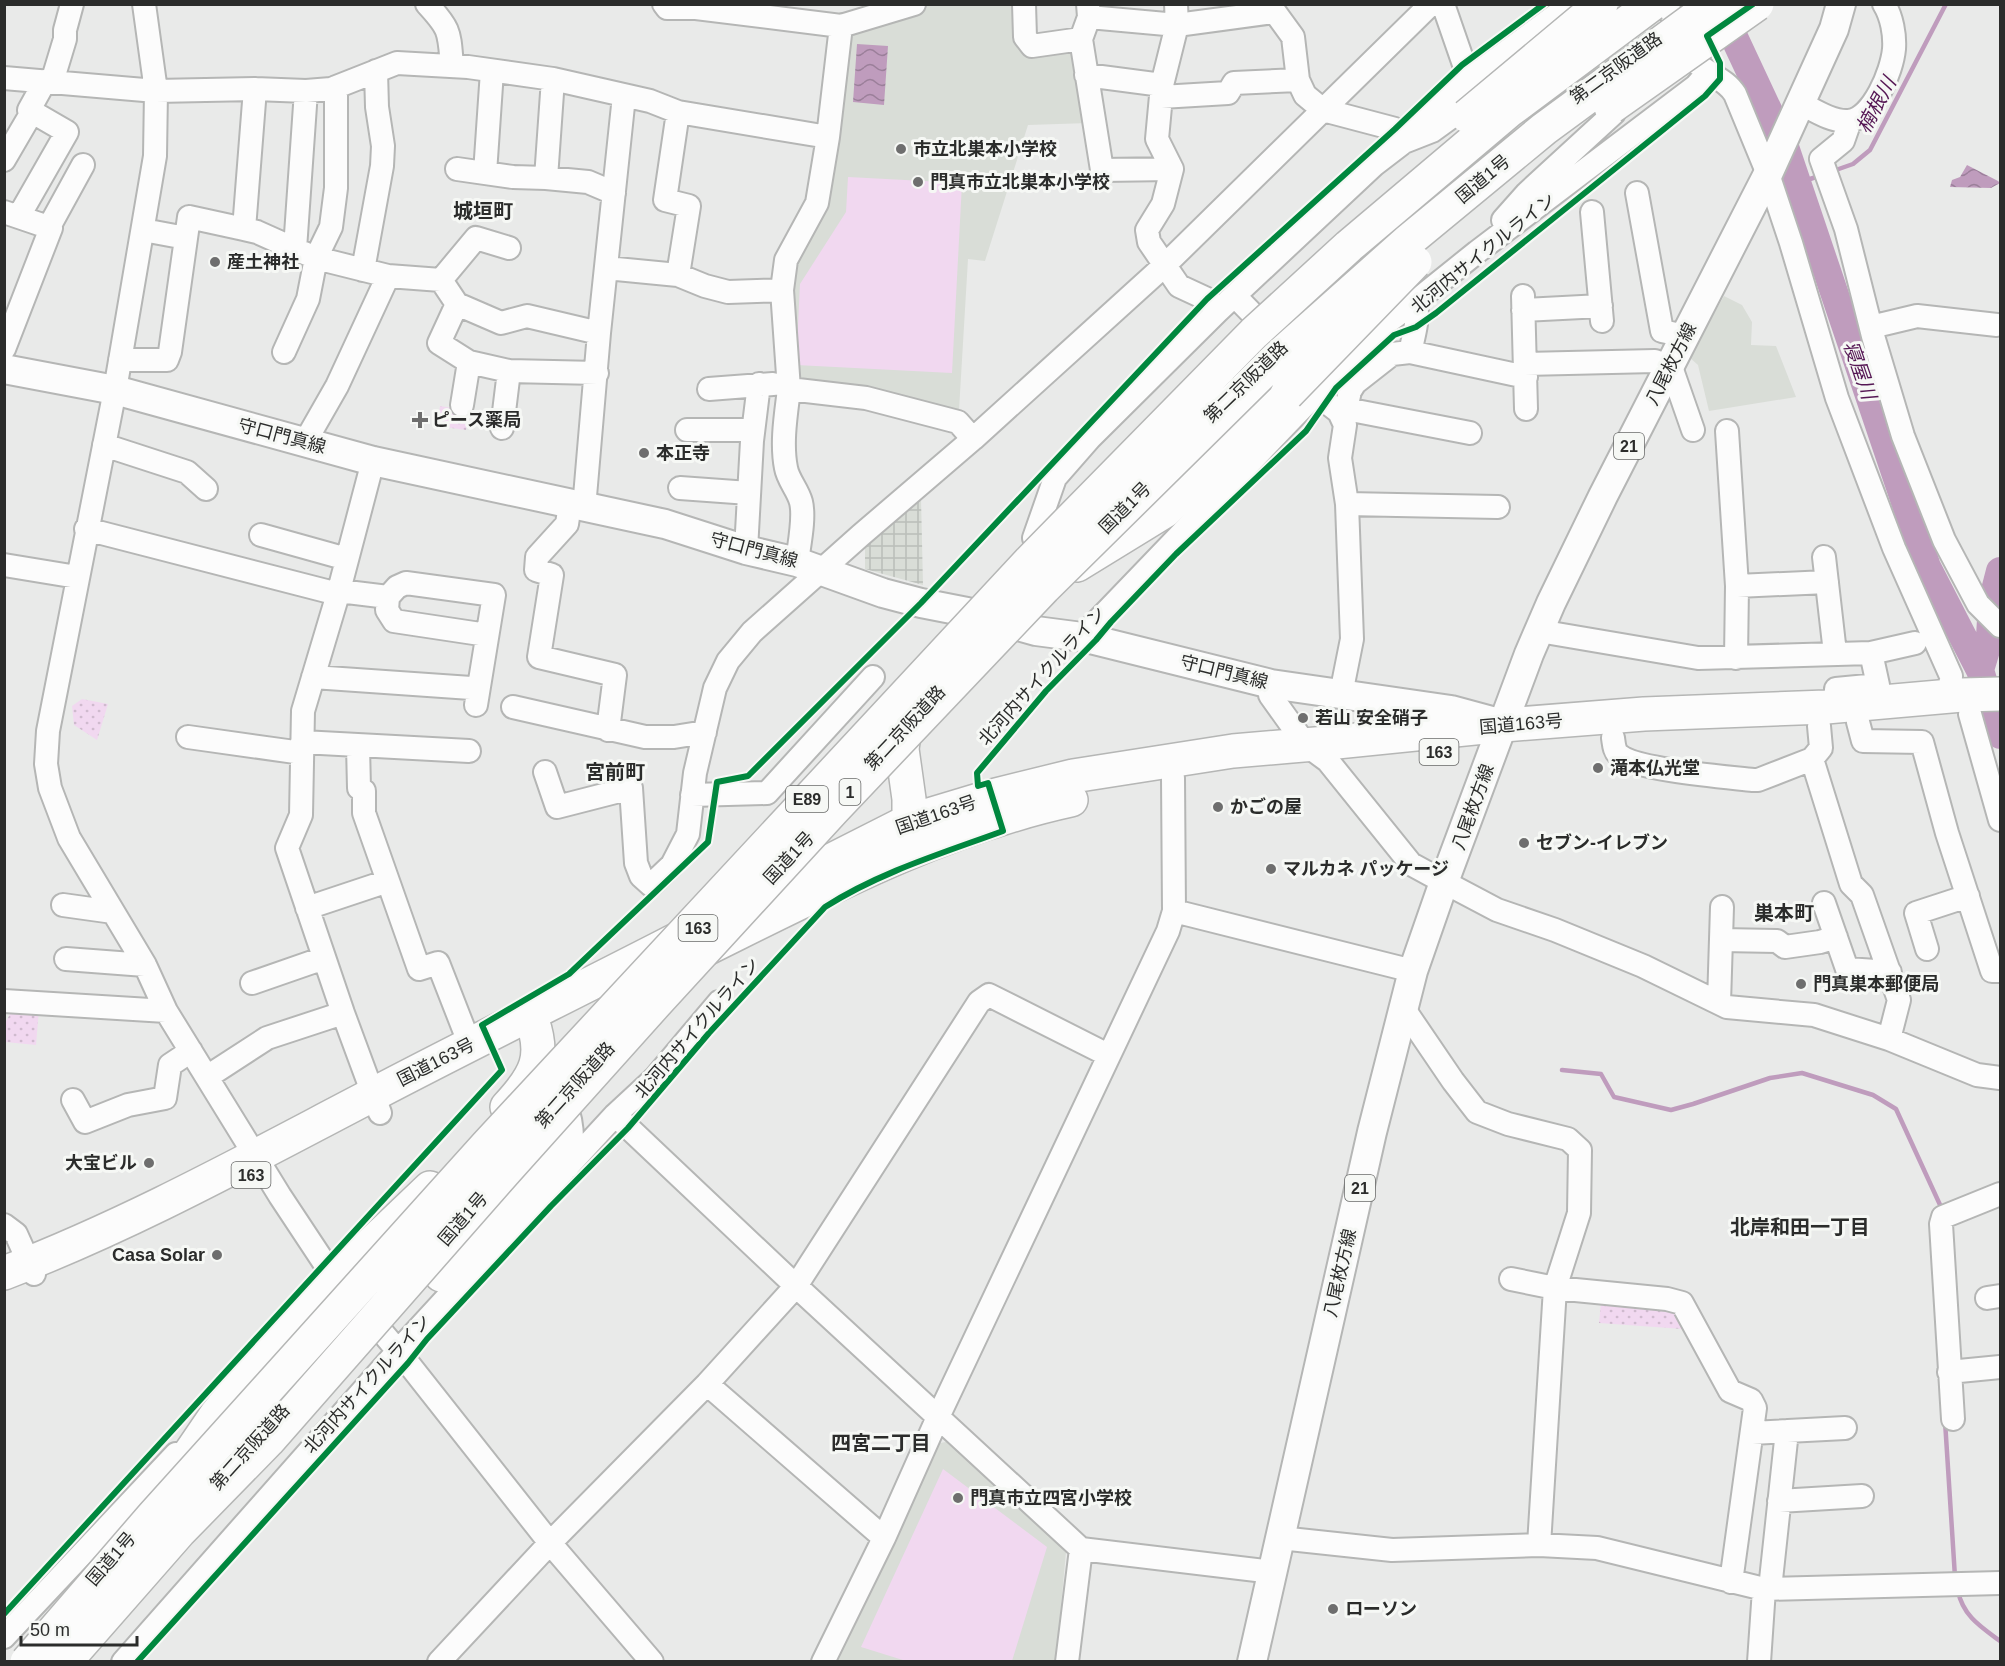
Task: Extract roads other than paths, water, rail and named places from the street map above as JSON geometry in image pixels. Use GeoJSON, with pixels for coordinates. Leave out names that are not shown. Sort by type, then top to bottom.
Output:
{"type":"FeatureCollection","features":[{"type":"Feature","properties":{"kind":"highway"},"geometry":{"type":"LineString","coordinates":[[1349,246],[1456,126],[1601,4]]}},
{"type":"Feature","properties":{"kind":"highway","name":"国道1号"},"geometry":{"type":"LineString","coordinates":[[22,1662],[150,1513],[484,1141],[1027,557],[1249,331],[1447,154],[1582,48],[1644,4]]}},
{"type":"Feature","properties":{"kind":"highway","name":"第二京阪道路"},"geometry":{"type":"LineString","coordinates":[[27,1662],[153,1516],[487,1145],[1030,561],[1254,333],[1349,246],[1510,110],[1652,4]]}},
{"type":"Feature","properties":{"kind":"highway","name":"第二京阪道路"},"geometry":{"type":"LineString","coordinates":[[59,1662],[502,1166],[830,808],[1041,584],[1274,354],[1323,309],[1528,132],[1703,4]]}},
{"type":"Feature","properties":{"kind":"highway","name":"国道1号"},"geometry":{"type":"LineString","coordinates":[[65,1662],[179,1532],[268,1441],[654,1004],[833,810],[1044,588],[1278,357],[1407,242],[1544,129],[1714,4]]}},
{"type":"Feature","properties":{"kind":"highway"},"geometry":{"type":"LineString","coordinates":[[1323,309],[1492,185],[1636,90],[1757,4]]}},
{"type":"Feature","properties":{"kind":"highway"},"geometry":{"type":"LineString","coordinates":[[978,615],[1165,511],[1268,414],[1544,129]]}},
{"type":"Feature","properties":{"kind":"highway"},"geometry":{"type":"LineString","coordinates":[[913,835],[902,748],[906,719],[1006,572],[1034,538],[1263,308],[1291,294]]}},
{"type":"Feature","properties":{"kind":"highway","name":"国道163号"},"geometry":{"type":"LineString","coordinates":[[913,835],[1173,778],[1317,752],[1435,720],[1499,736],[1613,738],[1970,704],[2001,694]]}},
{"type":"Feature","properties":{"kind":"highway","name":"国道163号"},"geometry":{"type":"LineString","coordinates":[[4,1288],[23,1271],[130,1235],[259,1163],[534,1024],[816,894],[913,835],[992,796],[1073,776],[1233,751],[1317,752],[1499,736],[1644,714],[1837,718]]}},
{"type":"Feature","properties":{"kind":"highway"},"geometry":{"type":"LineString","coordinates":[[268,1441],[441,1275],[547,1161],[555,1140],[550,1077],[534,1024]]}},
{"type":"Feature","properties":{"kind":"highway"},"geometry":{"type":"LineString","coordinates":[[17,1662],[42,1628],[186,1459],[216,1416],[302,1310],[335,1276],[416,1203],[526,1087],[538,1058],[534,1024]]}},
{"type":"Feature","properties":{"kind":"highway","name":"国道163号"},"geometry":{"type":"LineString","coordinates":[[376,1103],[470,1045],[534,1024]]}},
{"type":"Feature","properties":{"kind":"main road","name":"八尾枚方線"},"geometry":{"type":"LineString","coordinates":[[1252,1662],[1372,1132],[1413,971],[1444,882],[1539,631],[1603,496],[1768,174],[1834,29],[1841,4]]}},
{"type":"Feature","properties":{"kind":"main road","name":"守口門真線"},"geometry":{"type":"LineString","coordinates":[[4,369],[115,390],[373,461],[665,525],[746,550],[810,566],[883,593],[921,603],[978,615],[1036,631],[1082,636],[1271,684],[1341,694],[1435,720]]}},
{"type":"Feature","properties":{"kind":"street"},"geometry":{"type":"LineString","coordinates":[[49,227],[12,214],[68,132],[29,110],[49,82],[65,39],[72,4]]}},
{"type":"Feature","properties":{"kind":"street"},"geometry":{"type":"LineString","coordinates":[[144,4],[156,91],[156,156],[115,390],[48,731],[46,764],[50,788],[69,838],[145,965],[166,1011],[259,1163],[325,1264],[408,1363],[550,1543],[652,1662]]}},
{"type":"Feature","properties":{"kind":"street"},"geometry":{"type":"LineString","coordinates":[[427,4],[445,24],[449,34],[452,66]]}},
{"type":"Feature","properties":{"kind":"street"},"geometry":{"type":"LineString","coordinates":[[664,4],[668,8],[696,6],[745,10],[841,26],[914,4]]}},
{"type":"Feature","properties":{"kind":"street"},"geometry":{"type":"LineString","coordinates":[[1024,4],[1025,37],[1032,46],[1081,39]]}},
{"type":"Feature","properties":{"kind":"street"},"geometry":{"type":"LineString","coordinates":[[545,772],[557,807],[631,788],[636,863],[641,876],[651,885],[672,865],[688,834],[695,773],[715,688],[728,661],[752,632],[783,603],[810,566],[973,439],[1165,265],[1431,4]]}},
{"type":"Feature","properties":{"kind":"street"},"geometry":{"type":"LineString","coordinates":[[1443,4],[1469,79]]}},
{"type":"Feature","properties":{"kind":"street"},"geometry":{"type":"LineString","coordinates":[[1034,538],[1055,478],[1090,438],[1218,311],[1374,165],[1404,142],[1431,113],[1469,79],[1571,4]]}},
{"type":"Feature","properties":{"kind":"street"},"geometry":{"type":"LineString","coordinates":[[1665,4],[1696,62],[1730,85],[1736,94],[1768,174],[1791,243],[1837,398],[1894,548],[1951,676],[1970,704],[2001,820]]}},
{"type":"Feature","properties":{"kind":"street"},"geometry":{"type":"LineString","coordinates":[[1798,107],[1835,119],[1850,121],[1865,113],[1871,106],[1889,72],[1894,49],[1890,15],[1884,4]]}},
{"type":"Feature","properties":{"kind":"street"},"geometry":{"type":"LineString","coordinates":[[1172,169],[1102,170],[1081,39],[1089,11],[1177,15],[1271,8],[1293,37],[1298,80],[1305,95],[1323,110],[1395,129],[1404,142]]}},
{"type":"Feature","properties":{"kind":"street"},"geometry":{"type":"LineString","coordinates":[[1177,15],[1162,91],[1157,139],[1172,169],[1163,204],[1147,230],[1149,242],[1179,286],[1207,299],[1218,311]]}},
{"type":"Feature","properties":{"kind":"street"},"geometry":{"type":"LineString","coordinates":[[810,566],[801,526],[801,501],[790,482],[786,468],[784,447],[789,386],[782,290],[786,260],[817,203],[828,137],[841,26]]}},
{"type":"Feature","properties":{"kind":"street"},"geometry":{"type":"LineString","coordinates":[[1404,142],[1432,131],[1521,66],[1573,48],[1582,48]]}},
{"type":"Feature","properties":{"kind":"street"},"geometry":{"type":"LineString","coordinates":[[4,78],[156,91],[255,89],[306,91],[331,89],[397,63],[452,66],[553,79],[651,101],[678,112],[828,137]]}},
{"type":"Feature","properties":{"kind":"street"},"geometry":{"type":"LineString","coordinates":[[485,173],[492,70]]}},
{"type":"Feature","properties":{"kind":"street"},"geometry":{"type":"LineString","coordinates":[[363,270],[382,166],[383,146],[377,107],[376,71]]}},
{"type":"Feature","properties":{"kind":"street"},"geometry":{"type":"LineString","coordinates":[[1082,636],[1377,330],[1696,86],[1707,71]]}},
{"type":"Feature","properties":{"kind":"street"},"geometry":{"type":"LineString","coordinates":[[1086,75],[1162,91],[1228,93],[1234,83],[1298,80]]}},
{"type":"Feature","properties":{"kind":"street"},"geometry":{"type":"LineString","coordinates":[[546,178],[553,79]]}},
{"type":"Feature","properties":{"kind":"street"},"geometry":{"type":"LineString","coordinates":[[284,352],[308,299],[316,258],[331,227],[335,198],[336,87]]}},
{"type":"Feature","properties":{"kind":"street"},"geometry":{"type":"LineString","coordinates":[[244,229],[255,89]]}},
{"type":"Feature","properties":{"kind":"street"},"geometry":{"type":"LineString","coordinates":[[295,249],[306,91]]}},
{"type":"Feature","properties":{"kind":"street"},"geometry":{"type":"LineString","coordinates":[[608,730],[615,675],[539,657],[552,575],[536,570],[537,557],[567,524],[577,506],[597,373],[599,333],[624,96]]}},
{"type":"Feature","properties":{"kind":"street"},"geometry":{"type":"LineString","coordinates":[[4,160],[32,112]]}},
{"type":"Feature","properties":{"kind":"street"},"geometry":{"type":"LineString","coordinates":[[678,112],[665,200],[689,206],[678,274]]}},
{"type":"Feature","properties":{"kind":"street"},"geometry":{"type":"LineString","coordinates":[[1477,252],[1527,193],[1614,113]]}},
{"type":"Feature","properties":{"kind":"street"},"geometry":{"type":"LineString","coordinates":[[1850,121],[1843,141],[1821,159],[1846,229],[1871,327],[1903,436],[1944,540],[1978,604],[2001,626]]}},
{"type":"Feature","properties":{"kind":"street"},"geometry":{"type":"LineString","coordinates":[[4,349],[51,228],[49,227],[83,165]]}},
{"type":"Feature","properties":{"kind":"street"},"geometry":{"type":"LineString","coordinates":[[457,169],[588,182],[614,193]]}},
{"type":"Feature","properties":{"kind":"street"},"geometry":{"type":"LineString","coordinates":[[1637,193],[1662,331],[1685,336]]}},
{"type":"Feature","properties":{"kind":"street"},"geometry":{"type":"LineString","coordinates":[[1526,409],[1523,303],[1601,314],[1592,212]]}},
{"type":"Feature","properties":{"kind":"street"},"geometry":{"type":"LineString","coordinates":[[120,360],[167,360],[189,217],[257,232],[316,258],[363,270],[388,276],[441,280]]}},
{"type":"Feature","properties":{"kind":"street"},"geometry":{"type":"LineString","coordinates":[[143,230],[186,237]]}},
{"type":"Feature","properties":{"kind":"street"},"geometry":{"type":"LineString","coordinates":[[441,280],[476,238],[509,248]]}},
{"type":"Feature","properties":{"kind":"street"},"geometry":{"type":"LineString","coordinates":[[606,268],[678,274],[705,286],[728,292],[782,290]]}},
{"type":"Feature","properties":{"kind":"street"},"geometry":{"type":"LineString","coordinates":[[304,442],[337,386],[388,276]]}},
{"type":"Feature","properties":{"kind":"street"},"geometry":{"type":"LineString","coordinates":[[441,280],[457,304],[501,323],[527,316],[599,333]]}},
{"type":"Feature","properties":{"kind":"street"},"geometry":{"type":"LineString","coordinates":[[1235,296],[1314,377],[1320,388],[1321,398],[1342,410],[1470,433]]}},
{"type":"Feature","properties":{"kind":"street"},"geometry":{"type":"LineString","coordinates":[[1410,352],[1418,310],[1416,301]]}},
{"type":"Feature","properties":{"kind":"street"},"geometry":{"type":"LineString","coordinates":[[457,304],[439,343],[469,362],[509,371],[597,373]]}},
{"type":"Feature","properties":{"kind":"street"},"geometry":{"type":"LineString","coordinates":[[1871,327],[1917,316],[1997,325]]}},
{"type":"Feature","properties":{"kind":"street"},"geometry":{"type":"LineString","coordinates":[[1341,694],[1352,639],[1347,504],[1340,458],[1345,425],[1342,410],[1355,383],[1392,354],[1410,352],[1526,371],[1655,361],[1671,367],[1694,430]]}},
{"type":"Feature","properties":{"kind":"street"},"geometry":{"type":"LineString","coordinates":[[462,405],[469,362]]}},
{"type":"Feature","properties":{"kind":"street"},"geometry":{"type":"LineString","coordinates":[[502,428],[509,371]]}},
{"type":"Feature","properties":{"kind":"street"},"geometry":{"type":"LineString","coordinates":[[709,389],[759,384],[789,386],[866,398],[958,422],[973,439]]}},
{"type":"Feature","properties":{"kind":"street"},"geometry":{"type":"LineString","coordinates":[[746,550],[753,430],[759,384]]}},
{"type":"Feature","properties":{"kind":"street"},"geometry":{"type":"LineString","coordinates":[[687,430],[753,430]]}},
{"type":"Feature","properties":{"kind":"street"},"geometry":{"type":"LineString","coordinates":[[1727,431],[1737,586],[1736,658]]}},
{"type":"Feature","properties":{"kind":"street"},"geometry":{"type":"LineString","coordinates":[[104,445],[187,472],[206,489]]}},
{"type":"Feature","properties":{"kind":"street"},"geometry":{"type":"LineString","coordinates":[[373,461],[339,592],[303,711],[301,814],[287,848],[376,1103]]}},
{"type":"Feature","properties":{"kind":"street"},"geometry":{"type":"LineString","coordinates":[[680,488],[749,493]]}},
{"type":"Feature","properties":{"kind":"street"},"geometry":{"type":"LineString","coordinates":[[1347,504],[1498,507]]}},
{"type":"Feature","properties":{"kind":"street"},"geometry":{"type":"LineString","coordinates":[[86,529],[339,592],[388,597]]}},
{"type":"Feature","properties":{"kind":"street"},"geometry":{"type":"LineString","coordinates":[[261,535],[347,559]]}},
{"type":"Feature","properties":{"kind":"street"},"geometry":{"type":"LineString","coordinates":[[1824,557],[1835,653]]}},
{"type":"Feature","properties":{"kind":"street"},"geometry":{"type":"LineString","coordinates":[[4,565],[77,577]]}},
{"type":"Feature","properties":{"kind":"street"},"geometry":{"type":"LineString","coordinates":[[1737,586],[1827,582]]}},
{"type":"Feature","properties":{"kind":"street"},"geometry":{"type":"LineString","coordinates":[[313,677],[473,697],[487,635],[494,595],[406,583],[397,587],[388,597],[387,610],[394,621],[487,635]]}},
{"type":"Feature","properties":{"kind":"street"},"geometry":{"type":"LineString","coordinates":[[1539,631],[1698,658],[1871,653],[1915,643]]}},
{"type":"Feature","properties":{"kind":"street"},"geometry":{"type":"LineString","coordinates":[[1613,738],[1616,752],[1630,761],[1680,772],[1758,780],[1812,759],[1821,748],[1837,718],[1836,689],[1878,685],[1871,653]]}},
{"type":"Feature","properties":{"kind":"street"},"geometry":{"type":"LineString","coordinates":[[692,795],[767,793],[873,677]]}},
{"type":"Feature","properties":{"kind":"street"},"geometry":{"type":"LineString","coordinates":[[1271,684],[1270,695],[1411,864],[1444,882],[1497,910],[1555,930],[1643,966],[1727,1007],[1814,1015],[1889,1039],[1977,1075],[2001,1078]]}},
{"type":"Feature","properties":{"kind":"street"},"geometry":{"type":"LineString","coordinates":[[513,707],[645,737],[674,737],[705,732]]}},
{"type":"Feature","properties":{"kind":"street"},"geometry":{"type":"LineString","coordinates":[[1837,718],[1863,741],[1922,742],[1947,832],[1992,971],[2001,972]]}},
{"type":"Feature","properties":{"kind":"street"},"geometry":{"type":"LineString","coordinates":[[188,737],[302,748],[358,746],[468,751]]}},
{"type":"Feature","properties":{"kind":"street"},"geometry":{"type":"LineString","coordinates":[[358,746],[359,788],[364,791],[364,813],[419,969],[438,963],[470,1045]]}},
{"type":"Feature","properties":{"kind":"street"},"geometry":{"type":"LineString","coordinates":[[1812,759],[1851,884],[1862,895],[1899,1000],[1889,1039]]}},
{"type":"Feature","properties":{"kind":"street"},"geometry":{"type":"LineString","coordinates":[[823,1662],[884,1538],[938,1417],[1168,931],[1174,911],[1173,778]]}},
{"type":"Feature","properties":{"kind":"street"},"geometry":{"type":"LineString","coordinates":[[307,908],[388,881]]}},
{"type":"Feature","properties":{"kind":"street"},"geometry":{"type":"LineString","coordinates":[[1927,949],[1916,913],[1968,896]]}},
{"type":"Feature","properties":{"kind":"street"},"geometry":{"type":"LineString","coordinates":[[1824,903],[1847,969],[1890,972]]}},
{"type":"Feature","properties":{"kind":"street"},"geometry":{"type":"LineString","coordinates":[[63,905],[113,912]]}},
{"type":"Feature","properties":{"kind":"street"},"geometry":{"type":"LineString","coordinates":[[1719,1003],[1722,907]]}},
{"type":"Feature","properties":{"kind":"street"},"geometry":{"type":"LineString","coordinates":[[1174,911],[1413,971]]}},
{"type":"Feature","properties":{"kind":"street"},"geometry":{"type":"LineString","coordinates":[[1721,940],[1777,941],[1785,947],[1820,942],[1836,937]]}},
{"type":"Feature","properties":{"kind":"street"},"geometry":{"type":"LineString","coordinates":[[252,983],[324,958]]}},
{"type":"Feature","properties":{"kind":"street"},"geometry":{"type":"LineString","coordinates":[[66,959],[145,965]]}},
{"type":"Feature","properties":{"kind":"street"},"geometry":{"type":"LineString","coordinates":[[438,1662],[550,1543],[707,1384],[796,1286],[979,1002],[988,995],[1108,1054]]}},
{"type":"Feature","properties":{"kind":"street"},"geometry":{"type":"LineString","coordinates":[[4,1001],[166,1011]]}},
{"type":"Feature","properties":{"kind":"street"},"geometry":{"type":"LineString","coordinates":[[123,1662],[397,1352],[615,1115],[655,1078],[719,1002]]}},
{"type":"Feature","properties":{"kind":"street"},"geometry":{"type":"LineString","coordinates":[[1404,1009],[1477,1112],[1508,1124],[1568,1139],[1580,1150],[1579,1213],[1555,1288],[1539,1545]]}},
{"type":"Feature","properties":{"kind":"street"},"geometry":{"type":"LineString","coordinates":[[207,1077],[267,1038],[343,1013]]}},
{"type":"Feature","properties":{"kind":"street"},"geometry":{"type":"LineString","coordinates":[[73,1100],[85,1122],[128,1105],[165,1098],[170,1065],[191,1051]]}},
{"type":"Feature","properties":{"kind":"street"},"geometry":{"type":"LineString","coordinates":[[550,1077],[567,1107],[571,1123],[573,1142],[568,1167]]}},
{"type":"Feature","properties":{"kind":"street"},"geometry":{"type":"LineString","coordinates":[[615,1115],[1081,1549],[1273,1572]]}},
{"type":"Feature","properties":{"kind":"street"},"geometry":{"type":"LineString","coordinates":[[1953,1419],[1941,1224],[1943,1217],[2001,1194]]}},
{"type":"Feature","properties":{"kind":"street"},"geometry":{"type":"LineString","coordinates":[[4,1225],[16,1234],[23,1271]]}},
{"type":"Feature","properties":{"kind":"street"},"geometry":{"type":"LineString","coordinates":[[1511,1279],[1555,1288],[1667,1299],[1682,1303],[1730,1390],[1751,1400],[1755,1408],[1731,1582]]}},
{"type":"Feature","properties":{"kind":"street"},"geometry":{"type":"LineString","coordinates":[[1949,1372],[2001,1367]]}},
{"type":"Feature","properties":{"kind":"street"},"geometry":{"type":"LineString","coordinates":[[707,1384],[884,1538]]}},
{"type":"Feature","properties":{"kind":"street"},"geometry":{"type":"LineString","coordinates":[[4,1637],[160,1469],[216,1416]]}},
{"type":"Feature","properties":{"kind":"street"},"geometry":{"type":"LineString","coordinates":[[1752,1433],[1845,1428]]}},
{"type":"Feature","properties":{"kind":"street"},"geometry":{"type":"LineString","coordinates":[[1759,1662],[1787,1431]]}},
{"type":"Feature","properties":{"kind":"street"},"geometry":{"type":"LineString","coordinates":[[1779,1501],[1862,1496]]}},
{"type":"Feature","properties":{"kind":"street"},"geometry":{"type":"LineString","coordinates":[[1280,1538],[1392,1550],[1539,1545],[1597,1548],[1767,1589],[2001,1584]]}},
{"type":"Feature","properties":{"kind":"street"},"geometry":{"type":"LineString","coordinates":[[1067,1662],[1081,1549]]}},
{"type":"Feature","properties":{"kind":"water"},"geometry":{"type":"Polygon","coordinates":[[[857,44],[888,46],[884,105],[853,102],[857,44]]]}},
{"type":"Feature","properties":{"kind":"water"},"geometry":{"type":"Polygon","coordinates":[[[1967,165],[2000,183],[1991,188],[1950,187],[1952,180],[1960,177],[1967,165]]]}},
{"type":"Feature","properties":{"kind":"waterway","name":"楠根川"},"geometry":{"type":"LineString","coordinates":[[1833,171],[1853,164],[1870,150],[1946,4]]}},
{"type":"Feature","properties":{"kind":"waterway","name":"寝屋川"},"geometry":{"type":"LineString","coordinates":[[1719,5],[1784,144],[1927,567],[1980,670],[2000,735]]}},
{"type":"Feature","properties":{"kind":"waterway","name":"楠根川"},"geometry":{"type":"LineString","coordinates":[[1798,183],[1819,176]]}},
{"type":"Feature","properties":{"kind":"waterway"},"geometry":{"type":"LineString","coordinates":[[1980,670],[1990,637],[1992,602],[2000,571]]}},
{"type":"Feature","properties":{"kind":"waterway"},"geometry":{"type":"LineString","coordinates":[[1562,1070],[1601,1074],[1614,1097],[1671,1110],[1770,1078],[1802,1073],[1873,1095],[1896,1109],[1941,1207],[1939,1211]]}},
{"type":"Feature","properties":{"kind":"waterway"},"geometry":{"type":"LineString","coordinates":[[1945,1421],[1955,1577]]}},
{"type":"Feature","properties":{"kind":"waterway"},"geometry":{"type":"LineString","coordinates":[[1958,1591],[1968,1614],[2000,1641]]}},
{"type":"Feature","properties":{"kind":"place","name":"市立北巣本小学校"},"geometry":{"type":"Point","coordinates":[901,149]}},
{"type":"Feature","properties":{"kind":"place","name":"門真市立北巣本小学校"},"geometry":{"type":"Point","coordinates":[918,182]}},
{"type":"Feature","properties":{"kind":"place","name":"産土神社"},"geometry":{"type":"Point","coordinates":[215,262]}},
{"type":"Feature","properties":{"kind":"place","name":"ピース薬局"},"geometry":{"type":"Point","coordinates":[420,420]}},
{"type":"Feature","properties":{"kind":"place","name":"本正寺"},"geometry":{"type":"Point","coordinates":[644,453]}},
{"type":"Feature","properties":{"kind":"place","name":"若山 安全硝子"},"geometry":{"type":"Point","coordinates":[1303,718]}},
{"type":"Feature","properties":{"kind":"place","name":"滝本仏光堂"},"geometry":{"type":"Point","coordinates":[1598,768]}},
{"type":"Feature","properties":{"kind":"place","name":"かごの屋"},"geometry":{"type":"Point","coordinates":[1218,807]}},
{"type":"Feature","properties":{"kind":"place","name":"セブン-イレブン"},"geometry":{"type":"Point","coordinates":[1524,843]}},
{"type":"Feature","properties":{"kind":"place","name":"マルカネ パッケージ"},"geometry":{"type":"Point","coordinates":[1271,869]}},
{"type":"Feature","properties":{"kind":"place","name":"門真巣本郵便局"},"geometry":{"type":"Point","coordinates":[1801,984]}},
{"type":"Feature","properties":{"kind":"place","name":"大宝ビル"},"geometry":{"type":"Point","coordinates":[149,1163]}},
{"type":"Feature","properties":{"kind":"place","name":"Casa Solar"},"geometry":{"type":"Point","coordinates":[217,1255]}},
{"type":"Feature","properties":{"kind":"place","name":"門真市立四宮小学校"},"geometry":{"type":"Point","coordinates":[958,1498]}},
{"type":"Feature","properties":{"kind":"place","name":"ローソン"},"geometry":{"type":"Point","coordinates":[1333,1609]}},
{"type":"Feature","properties":{"kind":"district","name":"城垣町"},"geometry":{"type":"Point","coordinates":[483,211]}},
{"type":"Feature","properties":{"kind":"district","name":"宮前町"},"geometry":{"type":"Point","coordinates":[615,772]}},
{"type":"Feature","properties":{"kind":"district","name":"巣本町"},"geometry":{"type":"Point","coordinates":[1784,913]}},
{"type":"Feature","properties":{"kind":"district","name":"北岸和田一丁目"},"geometry":{"type":"Point","coordinates":[1800,1227]}},
{"type":"Feature","properties":{"kind":"district","name":"四宮二丁目"},"geometry":{"type":"Point","coordinates":[881,1443]}}]}
